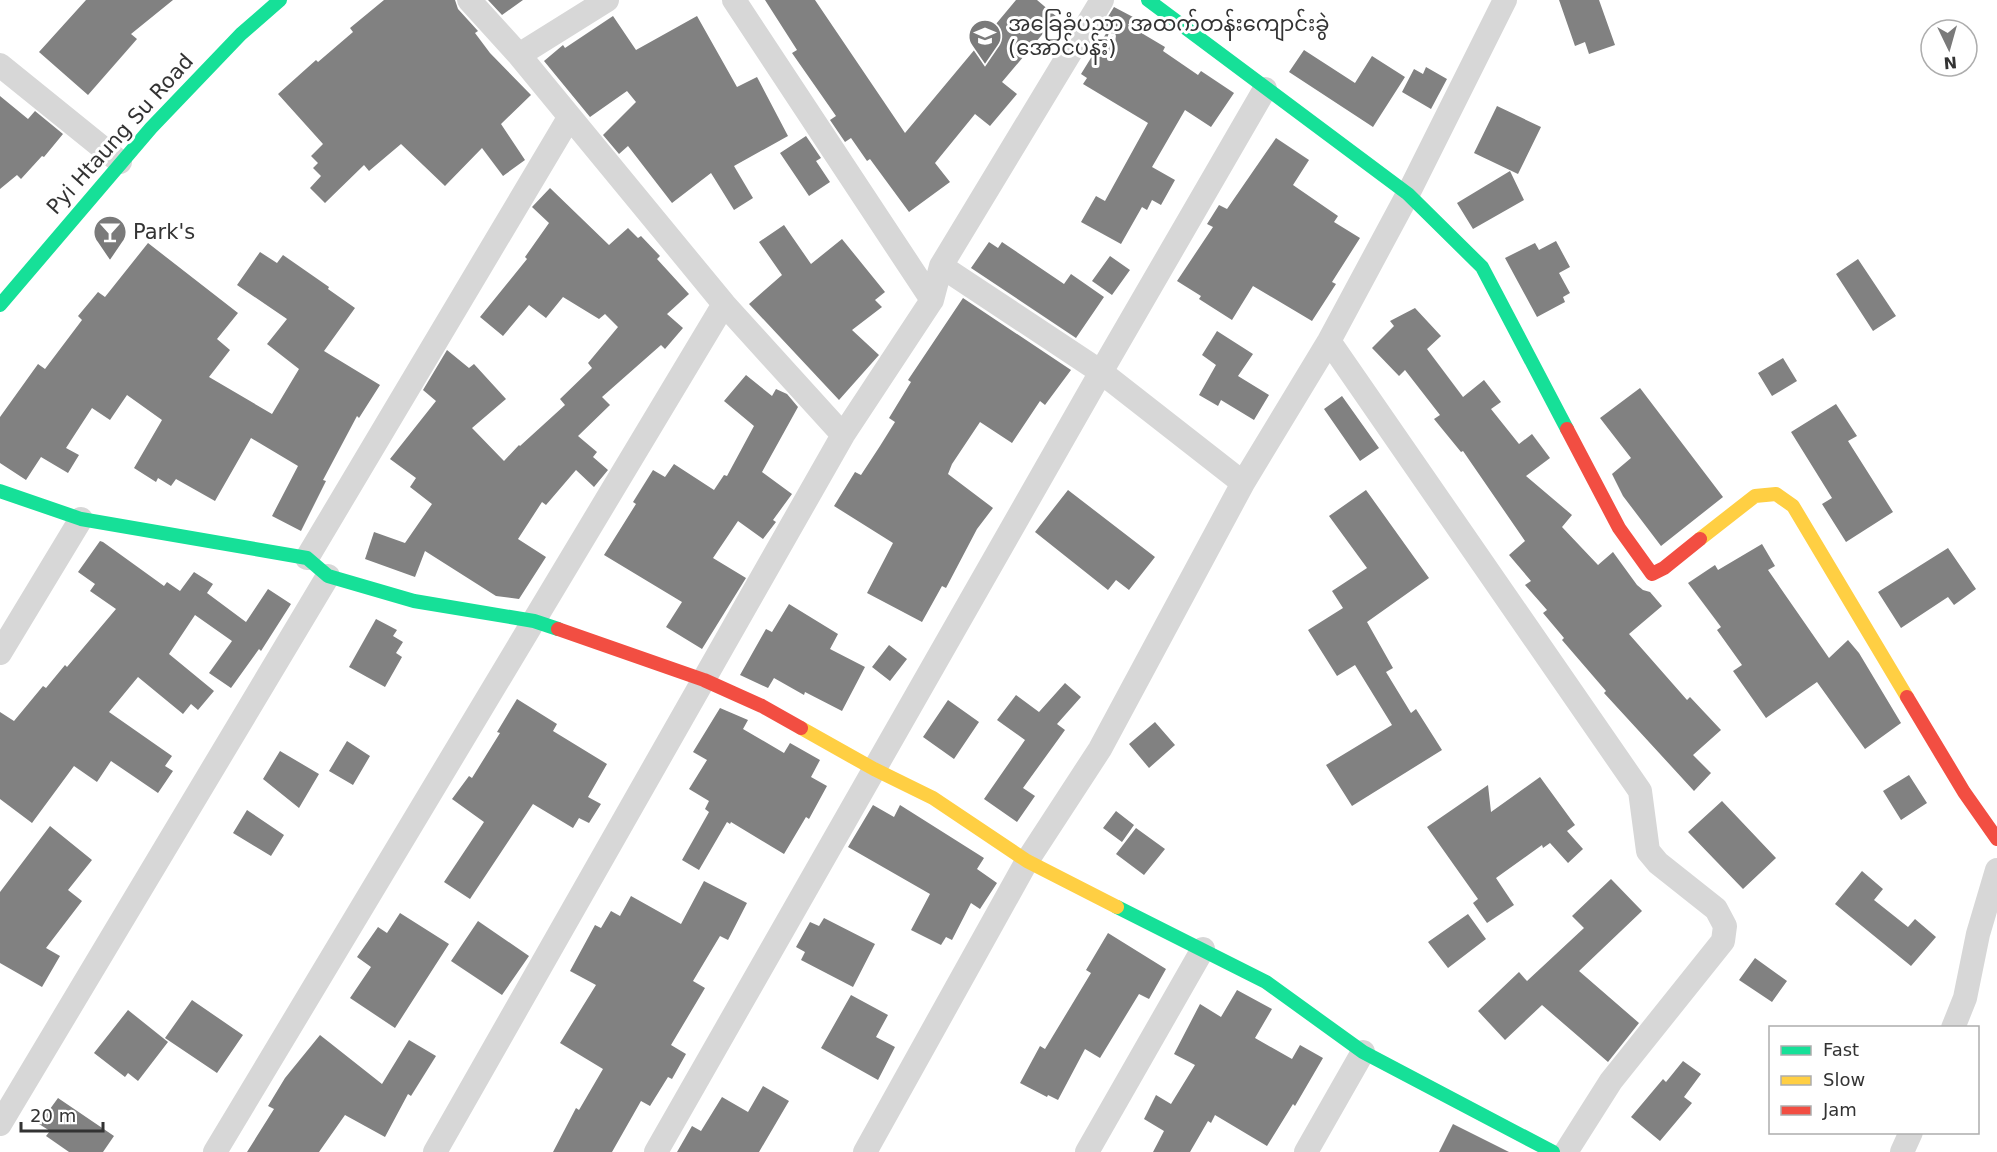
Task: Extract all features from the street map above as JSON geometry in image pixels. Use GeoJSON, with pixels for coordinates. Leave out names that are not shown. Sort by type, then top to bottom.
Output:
{"type":"FeatureCollection","features":[{"type":"Feature","properties":{"kind":"main road","name":"Pyi Htaung Su Road"},"geometry":{"type":"LineString","coordinates":[[0,305],[120,162],[233,42],[264,11],[280,0]]}},
{"type":"Feature","properties":{"kind":"main road"},"geometry":{"type":"LineString","coordinates":[[1148,0],[1408,194],[1482,267],[1619,528],[1652,574],[1664,568],[1755,496],[1776,494],[1793,506],[1964,792],[1997,839]]}},
{"type":"Feature","properties":{"kind":"main road"},"geometry":{"type":"LineString","coordinates":[[0,491],[81,519],[307,558],[328,576],[414,601],[534,621],[704,680],[762,706],[874,769],[933,798],[1027,861],[1203,948],[1266,982],[1364,1052],[1520,1144],[1553,1152]]}},
{"type":"Feature","properties":{"kind":"street"},"geometry":{"type":"LineString","coordinates":[[469,0],[519,55],[724,304],[843,435]]}},
{"type":"Feature","properties":{"kind":"street"},"geometry":{"type":"LineString","coordinates":[[519,55],[607,0]]}},
{"type":"Feature","properties":{"kind":"street"},"geometry":{"type":"LineString","coordinates":[[734,0],[932,300]]}},
{"type":"Feature","properties":{"kind":"street"},"geometry":{"type":"LineString","coordinates":[[442,1149],[843,435],[932,300],[941,266],[1102,0]]}},
{"type":"Feature","properties":{"kind":"street"},"geometry":{"type":"LineString","coordinates":[[865,1152],[1027,861],[1100,748],[1243,483],[1329,341],[1408,194],[1505,0]]}},
{"type":"Feature","properties":{"kind":"street"},"geometry":{"type":"LineString","coordinates":[[0,65],[120,162]]}},
{"type":"Feature","properties":{"kind":"street"},"geometry":{"type":"LineString","coordinates":[[656,1152],[1265,89]]}},
{"type":"Feature","properties":{"kind":"street"},"geometry":{"type":"LineString","coordinates":[[307,558],[569,118]]}},
{"type":"Feature","properties":{"kind":"street"},"geometry":{"type":"LineString","coordinates":[[941,266],[1101,372],[1243,483]]}},
{"type":"Feature","properties":{"kind":"street"},"geometry":{"type":"LineString","coordinates":[[215,1152],[724,304]]}},
{"type":"Feature","properties":{"kind":"street"},"geometry":{"type":"LineString","coordinates":[[1329,341],[1640,791],[1648,851],[1658,863],[1716,909],[1725,926],[1723,941],[1611,1081],[1566,1152]]}},
{"type":"Feature","properties":{"kind":"street"},"geometry":{"type":"LineString","coordinates":[[0,653],[81,519]]}},
{"type":"Feature","properties":{"kind":"street"},"geometry":{"type":"LineString","coordinates":[[0,1124],[328,576]]}},
{"type":"Feature","properties":{"kind":"street"},"geometry":{"type":"LineString","coordinates":[[1954,1026],[1965,998],[1978,934],[1997,870]]}},
{"type":"Feature","properties":{"kind":"street"},"geometry":{"type":"LineString","coordinates":[[1087,1152],[1203,948]]}},
{"type":"Feature","properties":{"kind":"street"},"geometry":{"type":"LineString","coordinates":[[1306,1152],[1364,1052]]}},
{"type":"Feature","properties":{"kind":"street"},"geometry":{"type":"LineString","coordinates":[[1902,1152],[1910,1134]]}},
{"type":"Feature","properties":{"kind":"building"},"geometry":{"type":"Polygon","coordinates":[[[86,0],[173,0],[131,34],[137,39],[88,95],[39,52],[86,0]]]}},
{"type":"Feature","properties":{"kind":"building"},"geometry":{"type":"Polygon","coordinates":[[[384,0],[455,0],[458,9],[478,31],[475,33],[490,53],[531,95],[501,124],[525,160],[503,176],[482,148],[445,186],[401,144],[369,171],[364,165],[325,203],[310,188],[321,176],[313,168],[318,163],[311,156],[323,144],[278,94],[316,60],[318,62],[353,32],[350,28],[384,0]]]}},
{"type":"Feature","properties":{"kind":"building"},"geometry":{"type":"Polygon","coordinates":[[[488,0],[523,0],[502,15],[488,0]]]}},
{"type":"Feature","properties":{"kind":"building"},"geometry":{"type":"Polygon","coordinates":[[[765,0],[815,0],[905,133],[1016,0],[1037,0],[1057,17],[1002,82],[1017,94],[990,126],[975,114],[935,163],[950,182],[909,212],[870,159],[867,161],[851,138],[845,142],[830,120],[836,116],[792,53],[797,50],[765,0]]]}},
{"type":"Feature","properties":{"kind":"building"},"geometry":{"type":"Polygon","coordinates":[[[1559,0],[1599,0],[1615,45],[1589,54],[1585,42],[1575,46],[1559,0]]]}},
{"type":"Feature","properties":{"kind":"building"},"geometry":{"type":"Polygon","coordinates":[[[1114,7],[1133,17],[1128,25],[1165,47],[1163,51],[1198,75],[1201,71],[1234,93],[1211,127],[1185,110],[1152,167],[1175,180],[1161,205],[1152,200],[1147,210],[1142,207],[1121,244],[1081,222],[1096,196],[1105,201],[1148,123],[1083,84],[1087,78],[1081,74],[1107,32],[1101,28],[1114,7]]]}},
{"type":"Feature","properties":{"kind":"building"},"geometry":{"type":"Polygon","coordinates":[[[613,16],[636,50],[697,16],[737,87],[757,77],[788,136],[734,166],[753,198],[734,210],[711,173],[672,203],[628,146],[619,154],[603,135],[636,102],[627,91],[590,117],[544,61],[563,45],[565,48],[613,16]]]}},
{"type":"Feature","properties":{"kind":"building"},"geometry":{"type":"Polygon","coordinates":[[[1304,50],[1355,83],[1372,56],[1405,77],[1373,127],[1289,72],[1304,50]]]}},
{"type":"Feature","properties":{"kind":"building"},"geometry":{"type":"Polygon","coordinates":[[[1426,67],[1447,79],[1431,109],[1402,92],[1414,69],[1423,74],[1426,67]]]}},
{"type":"Feature","properties":{"kind":"building"},"geometry":{"type":"Polygon","coordinates":[[[0,96],[28,119],[35,111],[63,134],[44,157],[42,156],[21,179],[17,175],[0,189],[0,96]]]}},
{"type":"Feature","properties":{"kind":"building"},"geometry":{"type":"Polygon","coordinates":[[[1497,106],[1541,127],[1518,174],[1474,153],[1497,106]]]}},
{"type":"Feature","properties":{"kind":"building"},"geometry":{"type":"Polygon","coordinates":[[[806,136],[821,158],[816,161],[830,182],[809,196],[780,153],[806,136]]]}},
{"type":"Feature","properties":{"kind":"building"},"geometry":{"type":"Polygon","coordinates":[[[1276,138],[1309,160],[1293,185],[1338,216],[1334,222],[1360,238],[1332,282],[1336,284],[1312,321],[1253,286],[1232,320],[1199,299],[1201,296],[1177,281],[1213,227],[1207,224],[1219,205],[1227,209],[1276,138]]]}},
{"type":"Feature","properties":{"kind":"building"},"geometry":{"type":"Polygon","coordinates":[[[1510,171],[1524,200],[1473,229],[1457,203],[1510,171]]]}},
{"type":"Feature","properties":{"kind":"building"},"geometry":{"type":"Polygon","coordinates":[[[550,188],[609,245],[628,228],[638,238],[641,236],[660,256],[657,259],[689,294],[667,314],[683,328],[665,349],[661,345],[602,397],[610,405],[578,436],[597,452],[593,457],[608,470],[594,487],[576,470],[546,505],[542,502],[518,539],[546,557],[519,599],[496,596],[425,551],[415,577],[365,559],[374,532],[405,543],[432,504],[410,487],[416,478],[390,459],[436,401],[423,390],[447,350],[469,368],[474,364],[506,399],[472,428],[504,461],[565,405],[560,399],[592,368],[588,363],[618,327],[605,314],[599,319],[563,297],[546,318],[529,305],[503,336],[480,317],[527,259],[525,257],[549,223],[532,207],[550,188]]]}},
{"type":"Feature","properties":{"kind":"building"},"geometry":{"type":"Polygon","coordinates":[[[784,225],[811,264],[842,239],[885,292],[875,300],[882,307],[852,330],[879,355],[839,400],[749,304],[782,275],[759,242],[784,225]]]}},
{"type":"Feature","properties":{"kind":"building"},"geometry":{"type":"Polygon","coordinates":[[[1556,241],[1570,267],[1559,273],[1570,293],[1563,297],[1565,302],[1537,317],[1505,258],[1535,243],[1539,250],[1556,241]]]}},
{"type":"Feature","properties":{"kind":"building"},"geometry":{"type":"Polygon","coordinates":[[[989,242],[998,248],[1002,242],[1064,284],[1071,274],[1104,297],[1076,338],[971,268],[989,242]]]}},
{"type":"Feature","properties":{"kind":"building"},"geometry":{"type":"Polygon","coordinates":[[[148,243],[238,313],[217,339],[230,350],[209,377],[272,414],[299,369],[267,344],[287,319],[237,285],[260,252],[277,263],[283,255],[355,308],[324,351],[380,385],[359,418],[357,416],[323,480],[326,481],[301,531],[272,516],[298,466],[251,438],[215,501],[176,479],[171,486],[158,478],[156,482],[134,468],[162,420],[127,395],[110,420],[92,408],[66,448],[79,455],[68,473],[41,457],[26,480],[0,463],[0,417],[38,364],[45,369],[82,320],[78,316],[98,292],[105,297],[148,243]]]}},
{"type":"Feature","properties":{"kind":"building"},"geometry":{"type":"Polygon","coordinates":[[[1110,256],[1130,270],[1112,295],[1092,281],[1110,256]]]}},
{"type":"Feature","properties":{"kind":"building"},"geometry":{"type":"Polygon","coordinates":[[[1858,259],[1896,316],[1873,331],[1836,274],[1858,259]]]}},
{"type":"Feature","properties":{"kind":"building"},"geometry":{"type":"Polygon","coordinates":[[[963,298],[1071,370],[1045,405],[1040,401],[1012,443],[980,422],[952,464],[948,474],[993,508],[977,529],[946,588],[942,586],[922,622],[867,593],[893,543],[834,506],[855,472],[861,475],[895,422],[889,418],[911,382],[908,380],[963,298]]]}},
{"type":"Feature","properties":{"kind":"building"},"geometry":{"type":"Polygon","coordinates":[[[1415,308],[1441,336],[1427,349],[1463,397],[1484,380],[1501,402],[1491,409],[1519,444],[1532,434],[1550,458],[1526,476],[1572,515],[1562,527],[1598,565],[1613,552],[1637,585],[1650,592],[1662,606],[1629,634],[1687,700],[1690,697],[1721,730],[1693,755],[1711,773],[1694,791],[1604,693],[1606,691],[1562,640],[1564,638],[1543,613],[1547,610],[1525,585],[1531,581],[1509,555],[1525,541],[1463,451],[1461,452],[1434,419],[1440,415],[1405,370],[1399,376],[1372,348],[1394,326],[1390,321],[1415,308]]]}},
{"type":"Feature","properties":{"kind":"building"},"geometry":{"type":"Polygon","coordinates":[[[1217,331],[1253,354],[1238,376],[1269,395],[1254,420],[1221,400],[1218,406],[1199,395],[1216,365],[1202,355],[1217,331]]]}},
{"type":"Feature","properties":{"kind":"building"},"geometry":{"type":"Polygon","coordinates":[[[1783,358],[1797,381],[1772,396],[1758,373],[1783,358]]]}},
{"type":"Feature","properties":{"kind":"building"},"geometry":{"type":"Polygon","coordinates":[[[746,375],[772,396],[776,389],[787,394],[798,407],[762,472],[792,494],[773,520],[776,522],[763,539],[738,521],[713,558],[746,578],[702,649],[666,627],[682,602],[604,555],[636,504],[633,502],[653,470],[665,477],[674,464],[714,490],[724,475],[727,476],[754,426],[724,401],[746,375]]]}},
{"type":"Feature","properties":{"kind":"building"},"geometry":{"type":"Polygon","coordinates":[[[1640,388],[1723,497],[1661,546],[1623,496],[1612,474],[1631,458],[1600,418],[1640,388]]]}},
{"type":"Feature","properties":{"kind":"building"},"geometry":{"type":"Polygon","coordinates":[[[1342,396],[1379,448],[1360,461],[1324,409],[1342,396]]]}},
{"type":"Feature","properties":{"kind":"building"},"geometry":{"type":"Polygon","coordinates":[[[1836,404],[1857,436],[1848,441],[1893,512],[1846,542],[1822,504],[1832,498],[1791,432],[1836,404]]]}},
{"type":"Feature","properties":{"kind":"building"},"geometry":{"type":"Polygon","coordinates":[[[1068,490],[1155,557],[1129,590],[1116,580],[1108,590],[1035,532],[1068,490]]]}},
{"type":"Feature","properties":{"kind":"building"},"geometry":{"type":"Polygon","coordinates":[[[1366,490],[1429,578],[1367,622],[1393,668],[1386,672],[1411,713],[1416,709],[1442,750],[1352,806],[1326,765],[1392,725],[1355,665],[1337,676],[1308,630],[1343,608],[1332,591],[1367,568],[1329,516],[1366,490]]]}},
{"type":"Feature","properties":{"kind":"building"},"geometry":{"type":"Polygon","coordinates":[[[100,541],[164,586],[167,582],[180,591],[194,572],[213,584],[207,593],[246,622],[268,589],[291,604],[261,651],[259,649],[231,688],[209,673],[232,641],[195,615],[169,654],[214,691],[198,710],[191,704],[183,714],[138,677],[109,712],[172,756],[165,766],[173,771],[158,793],[111,761],[97,782],[74,766],[32,823],[0,799],[0,712],[14,721],[43,686],[46,688],[65,665],[67,667],[116,609],[90,591],[95,584],[78,572],[100,541]]]}},
{"type":"Feature","properties":{"kind":"building"},"geometry":{"type":"Polygon","coordinates":[[[1762,544],[1775,566],[1768,570],[1829,658],[1848,640],[1859,653],[1901,723],[1865,749],[1817,682],[1766,718],[1733,671],[1742,665],[1717,630],[1721,627],[1688,583],[1715,565],[1718,570],[1762,544]]]}},
{"type":"Feature","properties":{"kind":"building"},"geometry":{"type":"Polygon","coordinates":[[[1948,548],[1976,589],[1954,605],[1948,597],[1901,628],[1878,592],[1948,548]]]}},
{"type":"Feature","properties":{"kind":"building"},"geometry":{"type":"Polygon","coordinates":[[[789,604],[838,634],[830,649],[865,667],[842,711],[805,692],[804,695],[774,678],[768,688],[740,675],[766,629],[772,632],[789,604]]]}},
{"type":"Feature","properties":{"kind":"building"},"geometry":{"type":"Polygon","coordinates":[[[376,619],[397,630],[393,636],[403,642],[396,653],[402,657],[385,687],[349,667],[376,619]]]}},
{"type":"Feature","properties":{"kind":"building"},"geometry":{"type":"Polygon","coordinates":[[[889,645],[907,659],[890,681],[872,667],[889,645]]]}},
{"type":"Feature","properties":{"kind":"building"},"geometry":{"type":"Polygon","coordinates":[[[1065,683],[1081,697],[1057,724],[1065,730],[1023,788],[1035,796],[1017,822],[984,799],[1025,740],[997,720],[1016,695],[1039,712],[1065,683]]]}},
{"type":"Feature","properties":{"kind":"building"},"geometry":{"type":"Polygon","coordinates":[[[517,699],[557,724],[553,731],[607,764],[588,797],[601,804],[589,823],[579,818],[573,828],[533,804],[470,899],[444,882],[484,822],[452,799],[469,776],[472,778],[500,733],[497,732],[517,699]]]}},
{"type":"Feature","properties":{"kind":"building"},"geometry":{"type":"Polygon","coordinates":[[[948,700],[979,722],[954,759],[923,737],[948,700]]]}},
{"type":"Feature","properties":{"kind":"building"},"geometry":{"type":"Polygon","coordinates":[[[720,708],[748,720],[743,729],[784,753],[790,743],[820,760],[811,777],[827,786],[809,819],[806,817],[784,854],[731,822],[730,824],[727,822],[699,870],[682,860],[709,812],[705,809],[709,801],[689,789],[707,760],[693,752],[720,708]]]}},
{"type":"Feature","properties":{"kind":"building"},"geometry":{"type":"Polygon","coordinates":[[[1155,722],[1175,745],[1149,768],[1129,744],[1155,722]]]}},
{"type":"Feature","properties":{"kind":"building"},"geometry":{"type":"Polygon","coordinates":[[[347,741],[370,756],[353,785],[329,771],[347,741]]]}},
{"type":"Feature","properties":{"kind":"building"},"geometry":{"type":"Polygon","coordinates":[[[280,751],[319,774],[299,808],[263,779],[280,751]]]}},
{"type":"Feature","properties":{"kind":"building"},"geometry":{"type":"Polygon","coordinates":[[[1909,775],[1927,803],[1901,820],[1883,791],[1909,775]]]}},
{"type":"Feature","properties":{"kind":"building"},"geometry":{"type":"Polygon","coordinates":[[[1540,777],[1575,825],[1567,831],[1583,849],[1568,863],[1550,843],[1543,848],[1542,845],[1496,878],[1514,905],[1487,923],[1473,903],[1478,899],[1427,827],[1488,785],[1491,812],[1540,777]]]}},
{"type":"Feature","properties":{"kind":"building"},"geometry":{"type":"Polygon","coordinates":[[[1722,801],[1776,858],[1743,889],[1688,832],[1722,801]]]}},
{"type":"Feature","properties":{"kind":"building"},"geometry":{"type":"Polygon","coordinates":[[[873,805],[894,817],[900,805],[984,858],[977,869],[997,883],[980,909],[971,903],[952,940],[946,937],[941,945],[911,930],[930,894],[848,847],[873,805]]]}},
{"type":"Feature","properties":{"kind":"building"},"geometry":{"type":"Polygon","coordinates":[[[247,810],[284,835],[271,856],[233,833],[247,810]]]}},
{"type":"Feature","properties":{"kind":"building"},"geometry":{"type":"Polygon","coordinates":[[[1116,811],[1134,825],[1122,842],[1103,828],[1116,811]]]}},
{"type":"Feature","properties":{"kind":"building"},"geometry":{"type":"Polygon","coordinates":[[[50,826],[92,860],[68,890],[82,901],[46,948],[60,956],[42,987],[0,963],[0,892],[50,826]]]}},
{"type":"Feature","properties":{"kind":"building"},"geometry":{"type":"Polygon","coordinates":[[[1136,828],[1165,849],[1144,875],[1116,854],[1136,828]]]}},
{"type":"Feature","properties":{"kind":"building"},"geometry":{"type":"Polygon","coordinates":[[[1862,871],[1883,889],[1874,900],[1908,927],[1915,919],[1936,937],[1911,966],[1835,904],[1862,871]]]}},
{"type":"Feature","properties":{"kind":"building"},"geometry":{"type":"Polygon","coordinates":[[[1611,879],[1642,911],[1579,971],[1639,1023],[1608,1062],[1542,1005],[1505,1040],[1478,1011],[1519,972],[1527,981],[1584,928],[1572,916],[1611,879]]]}},
{"type":"Feature","properties":{"kind":"building"},"geometry":{"type":"Polygon","coordinates":[[[704,881],[747,903],[728,940],[720,936],[693,981],[705,988],[671,1045],[686,1054],[672,1079],[668,1077],[650,1106],[641,1101],[612,1152],[553,1152],[576,1108],[579,1110],[603,1069],[560,1043],[596,985],[570,971],[595,925],[601,928],[611,911],[620,916],[631,896],[681,924],[704,881]]]}},
{"type":"Feature","properties":{"kind":"building"},"geometry":{"type":"Polygon","coordinates":[[[400,913],[449,944],[395,1028],[350,998],[371,967],[357,957],[378,927],[387,933],[400,913]]]}},
{"type":"Feature","properties":{"kind":"building"},"geometry":{"type":"Polygon","coordinates":[[[1468,914],[1486,939],[1448,968],[1428,942],[1468,914]]]}},
{"type":"Feature","properties":{"kind":"building"},"geometry":{"type":"Polygon","coordinates":[[[824,918],[875,944],[853,987],[801,960],[805,952],[796,947],[810,922],[819,926],[824,918]]]}},
{"type":"Feature","properties":{"kind":"building"},"geometry":{"type":"Polygon","coordinates":[[[478,921],[529,956],[502,995],[451,961],[478,921]]]}},
{"type":"Feature","properties":{"kind":"building"},"geometry":{"type":"Polygon","coordinates":[[[1108,933],[1166,969],[1149,999],[1139,994],[1100,1058],[1085,1049],[1058,1100],[1048,1095],[1047,1097],[1020,1083],[1040,1046],[1045,1049],[1091,973],[1086,970],[1108,933]]]}},
{"type":"Feature","properties":{"kind":"building"},"geometry":{"type":"Polygon","coordinates":[[[1755,958],[1787,981],[1772,1002],[1739,980],[1755,958]]]}},
{"type":"Feature","properties":{"kind":"building"},"geometry":{"type":"Polygon","coordinates":[[[1237,990],[1272,1009],[1255,1038],[1292,1059],[1300,1045],[1323,1058],[1295,1106],[1293,1104],[1267,1146],[1215,1115],[1211,1123],[1208,1121],[1190,1152],[1153,1152],[1164,1131],[1144,1119],[1156,1095],[1171,1104],[1195,1065],[1174,1054],[1200,1004],[1221,1017],[1237,990]]]}},
{"type":"Feature","properties":{"kind":"building"},"geometry":{"type":"Polygon","coordinates":[[[851,995],[888,1015],[876,1037],[895,1047],[878,1080],[821,1048],[851,995]]]}},
{"type":"Feature","properties":{"kind":"building"},"geometry":{"type":"Polygon","coordinates":[[[192,1000],[243,1035],[217,1073],[165,1038],[192,1000]]]}},
{"type":"Feature","properties":{"kind":"building"},"geometry":{"type":"Polygon","coordinates":[[[128,1010],[168,1042],[138,1081],[128,1073],[125,1077],[94,1053],[128,1010]]]}},
{"type":"Feature","properties":{"kind":"building"},"geometry":{"type":"Polygon","coordinates":[[[320,1035],[382,1084],[409,1040],[436,1056],[411,1096],[408,1094],[385,1137],[345,1115],[319,1152],[247,1152],[274,1109],[268,1106],[285,1078],[320,1035]]]}},
{"type":"Feature","properties":{"kind":"building"},"geometry":{"type":"Polygon","coordinates":[[[1683,1061],[1701,1074],[1684,1097],[1692,1103],[1660,1141],[1631,1117],[1663,1079],[1666,1082],[1683,1061]]]}},
{"type":"Feature","properties":{"kind":"building"},"geometry":{"type":"Polygon","coordinates":[[[763,1086],[789,1101],[759,1152],[677,1152],[692,1126],[701,1131],[722,1097],[748,1112],[763,1086]]]}},
{"type":"Feature","properties":{"kind":"building"},"geometry":{"type":"Polygon","coordinates":[[[58,1098],[114,1136],[103,1152],[69,1152],[46,1136],[50,1131],[39,1124],[58,1098]]]}},
{"type":"Feature","properties":{"kind":"building"},"geometry":{"type":"Polygon","coordinates":[[[1453,1124],[1509,1152],[1439,1152],[1453,1124]]]}},
{"type":"Feature","properties":{"kind":"traffic: fast"},"geometry":{"type":"LineString","coordinates":[[0,305],[151,128],[241,34],[280,0]]}},
{"type":"Feature","properties":{"kind":"traffic: fast"},"geometry":{"type":"LineString","coordinates":[[1148,0],[1408,194],[1482,267],[1567,429]]}},
{"type":"Feature","properties":{"kind":"traffic: fast"},"geometry":{"type":"LineString","coordinates":[[0,491],[81,519],[307,558],[328,576],[414,601],[534,621],[558,629]]}},
{"type":"Feature","properties":{"kind":"traffic: fast"},"geometry":{"type":"LineString","coordinates":[[1117,907],[1266,982],[1363,1052],[1553,1152]]}},
{"type":"Feature","properties":{"kind":"traffic: slow"},"geometry":{"type":"LineString","coordinates":[[1700,539],[1755,496],[1776,494],[1793,506],[1907,697]]}},
{"type":"Feature","properties":{"kind":"traffic: slow"},"geometry":{"type":"LineString","coordinates":[[801,728],[874,769],[933,798],[1027,861],[1117,907]]}},
{"type":"Feature","properties":{"kind":"traffic: jam"},"geometry":{"type":"LineString","coordinates":[[1567,429],[1619,528],[1652,574],[1664,568],[1700,539]]}},
{"type":"Feature","properties":{"kind":"traffic: jam"},"geometry":{"type":"LineString","coordinates":[[558,629],[704,680],[762,706],[801,728]]}},
{"type":"Feature","properties":{"kind":"traffic: jam"},"geometry":{"type":"LineString","coordinates":[[1907,697],[1964,792],[1997,839]]}},
{"type":"Feature","properties":{"kind":"place","name":"အခြေခံပညာ အထက်တန်းကျောင်းခွဲ (အောင်ပန်း)"},"geometry":{"type":"Point","coordinates":[985,65]}},
{"type":"Feature","properties":{"kind":"place","name":"Park's"},"geometry":{"type":"Point","coordinates":[110,261]}}]}
